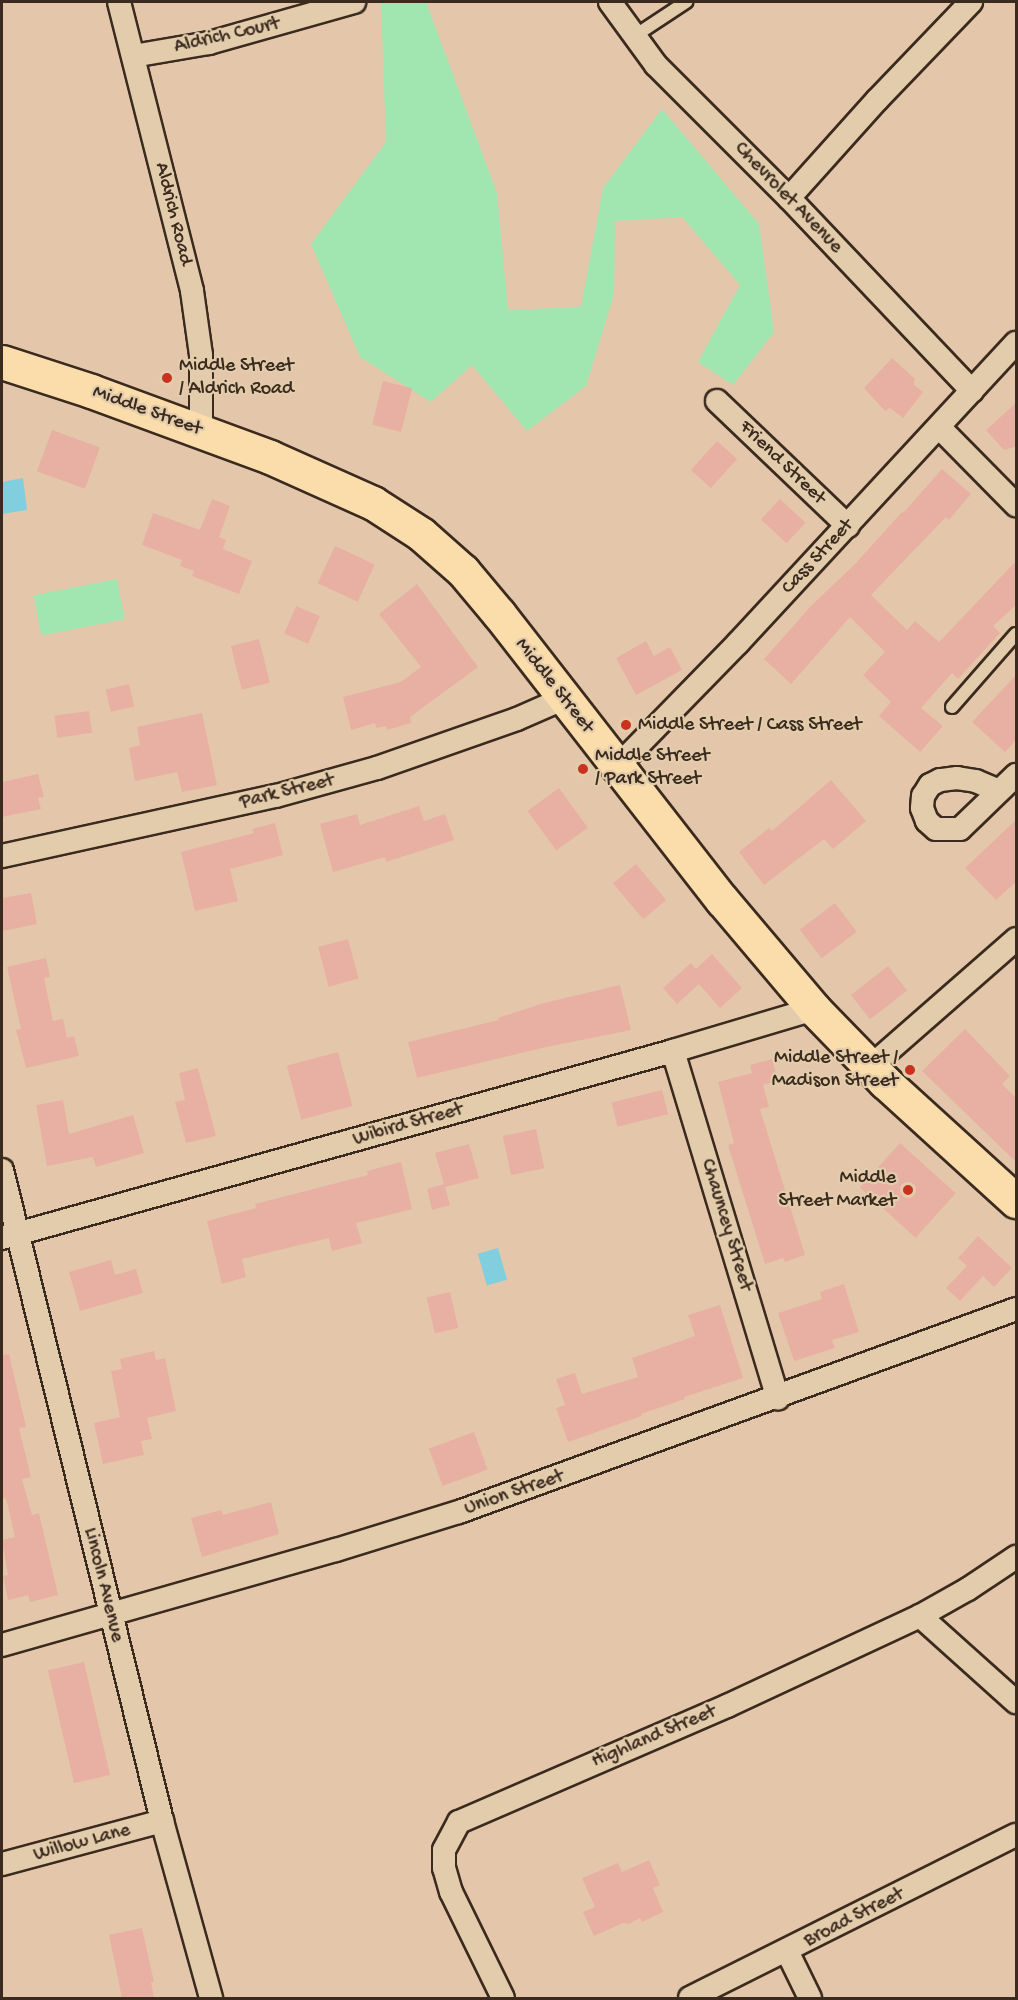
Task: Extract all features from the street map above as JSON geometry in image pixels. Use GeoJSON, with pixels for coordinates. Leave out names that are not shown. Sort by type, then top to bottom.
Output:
{"type":"FeatureCollection","features":[{"type":"Feature","properties":{"kind":"main road","name":"Middle Street"},"geometry":{"type":"LineString","coordinates":[[2,362],[92,391],[201,431],[347,490],[398,518],[421,534],[463,571],[565,698],[616,768],[722,900],[814,1009],[870,1067],[1017,1201]]}},
{"type":"Feature","properties":{"kind":"street","name":"Aldrich Road"},"geometry":{"type":"LineString","coordinates":[[119,2],[192,291],[201,355],[201,431]]}},
{"type":"Feature","properties":{"kind":"street","name":"Aldrich Court"},"geometry":{"type":"LineString","coordinates":[[133,56],[209,43],[281,25],[354,2]]}},
{"type":"Feature","properties":{"kind":"street","name":"Chevrolet Avenue"},"geometry":{"type":"LineString","coordinates":[[609,2],[656,65],[789,198],[972,391]]}},
{"type":"Feature","properties":{"kind":"street"},"geometry":{"type":"LineString","coordinates":[[789,198],[877,100],[971,2]]}},
{"type":"Feature","properties":{"kind":"street","name":"Cass Street"},"geometry":{"type":"LineString","coordinates":[[616,768],[848,526],[1017,343]]}},
{"type":"Feature","properties":{"kind":"street","name":"Friend Street"},"geometry":{"type":"LineString","coordinates":[[717,401],[848,526]]}},
{"type":"Feature","properties":{"kind":"street"},"geometry":{"type":"LineString","coordinates":[[939,427],[1017,504]]}},
{"type":"Feature","properties":{"kind":"street","name":"Park Street"},"geometry":{"type":"LineString","coordinates":[[2,856],[276,796],[377,768],[517,719],[565,698]]}},
{"type":"Feature","properties":{"kind":"street"},"geometry":{"type":"LineString","coordinates":[[999,791],[1017,775]]}},
{"type":"Feature","properties":{"kind":"street"},"geometry":{"type":"LineString","coordinates":[[870,1067],[1017,939]]}},
{"type":"Feature","properties":{"kind":"street","name":"Wibird Street"},"geometry":{"type":"LineString","coordinates":[[9,1236],[673,1051],[814,1009]]}},
{"type":"Feature","properties":{"kind":"street","name":"Chauncey Street"},"geometry":{"type":"LineString","coordinates":[[673,1051],[778,1398]]}},
{"type":"Feature","properties":{"kind":"street","name":"Lincoln Avenue"},"geometry":{"type":"LineString","coordinates":[[2,1170],[9,1236],[111,1615],[162,1821],[211,1998]]}},
{"type":"Feature","properties":{"kind":"street","name":"Union Street"},"geometry":{"type":"LineString","coordinates":[[2,1645],[459,1512],[778,1398],[1017,1309]]}},
{"type":"Feature","properties":{"kind":"street","name":"Highland Street"},"geometry":{"type":"LineString","coordinates":[[502,1998],[452,1892],[444,1868],[444,1850],[459,1822],[727,1706],[920,1616],[968,1589],[1017,1557]]}},
{"type":"Feature","properties":{"kind":"street"},"geometry":{"type":"LineString","coordinates":[[920,1616],[1017,1702]]}},
{"type":"Feature","properties":{"kind":"street","name":"Willow Lane"},"geometry":{"type":"LineString","coordinates":[[2,1864],[162,1821]]}},
{"type":"Feature","properties":{"kind":"street","name":"Broad Street"},"geometry":{"type":"LineString","coordinates":[[690,1998],[1017,1835]]}},
{"type":"Feature","properties":{"kind":"street"},"geometry":{"type":"LineString","coordinates":[[786,1951],[810,1998]]}},
{"type":"Feature","properties":{"kind":"lane"},"geometry":{"type":"LineString","coordinates":[[633,37],[686,2]]}},
{"type":"Feature","properties":{"kind":"lane"},"geometry":{"type":"LineString","coordinates":[[952,707],[1017,634]]}},
{"type":"Feature","properties":{"kind":"green space"},"geometry":{"type":"Polygon","coordinates":[[[381,2],[426,2],[497,193],[508,310],[581,307],[603,188],[662,109],[759,224],[774,332],[733,385],[698,362],[740,285],[682,217],[615,221],[614,294],[586,386],[527,431],[472,365],[431,402],[360,357],[311,244],[386,142],[381,2]]]}},
{"type":"Feature","properties":{"kind":"green space"},"geometry":{"type":"Polygon","coordinates":[[[117,579],[125,619],[41,635],[34,595],[117,579]]]}},
{"type":"Feature","properties":{"kind":"water"},"geometry":{"type":"Polygon","coordinates":[[[23,478],[27,510],[2,514],[2,482],[23,478]]]}},
{"type":"Feature","properties":{"kind":"water"},"geometry":{"type":"Polygon","coordinates":[[[498,1248],[507,1280],[487,1286],[478,1254],[498,1248]]]}},
{"type":"Feature","properties":{"kind":"building"},"geometry":{"type":"Polygon","coordinates":[[[892,358],[915,379],[914,385],[923,392],[903,418],[890,408],[885,411],[864,388],[892,358]]]}},
{"type":"Feature","properties":{"kind":"building"},"geometry":{"type":"Polygon","coordinates":[[[383,381],[412,388],[401,432],[372,425],[383,381]]]}},
{"type":"Feature","properties":{"kind":"building"},"geometry":{"type":"Polygon","coordinates":[[[1017,402],[1017,446],[1004,450],[986,430],[1017,402]]]}},
{"type":"Feature","properties":{"kind":"building"},"geometry":{"type":"Polygon","coordinates":[[[52,430],[100,447],[85,489],[37,471],[52,430]]]}},
{"type":"Feature","properties":{"kind":"building"},"geometry":{"type":"Polygon","coordinates":[[[717,441],[737,459],[711,488],[691,470],[717,441]]]}},
{"type":"Feature","properties":{"kind":"building"},"geometry":{"type":"Polygon","coordinates":[[[942,469],[971,494],[949,520],[946,517],[871,595],[907,630],[915,621],[939,642],[1017,560],[1017,604],[993,626],[1000,633],[958,679],[952,673],[921,708],[943,726],[920,752],[879,716],[891,702],[863,675],[885,652],[850,617],[791,684],[764,659],[811,606],[855,564],[942,469]]]}},
{"type":"Feature","properties":{"kind":"building"},"geometry":{"type":"Polygon","coordinates":[[[212,499],[230,506],[219,537],[226,540],[223,549],[252,561],[239,594],[192,576],[194,571],[180,566],[182,560],[142,545],[153,513],[200,530],[212,499]]]}},
{"type":"Feature","properties":{"kind":"building"},"geometry":{"type":"Polygon","coordinates":[[[780,499],[806,523],[787,543],[761,519],[780,499]]]}},
{"type":"Feature","properties":{"kind":"building"},"geometry":{"type":"Polygon","coordinates":[[[335,546],[375,565],[358,602],[318,583],[335,546]]]}},
{"type":"Feature","properties":{"kind":"building"},"geometry":{"type":"Polygon","coordinates":[[[417,584],[478,667],[410,717],[411,723],[387,730],[386,726],[376,728],[375,723],[351,730],[343,697],[401,682],[421,667],[379,614],[417,584]]]}},
{"type":"Feature","properties":{"kind":"building"},"geometry":{"type":"Polygon","coordinates":[[[296,606],[320,616],[308,644],[284,634],[296,606]]]}},
{"type":"Feature","properties":{"kind":"building"},"geometry":{"type":"Polygon","coordinates":[[[259,639],[270,683],[242,690],[231,646],[259,639]]]}},
{"type":"Feature","properties":{"kind":"building"},"geometry":{"type":"Polygon","coordinates":[[[646,641],[654,656],[670,647],[682,670],[636,695],[616,658],[646,641]]]}},
{"type":"Feature","properties":{"kind":"building"},"geometry":{"type":"Polygon","coordinates":[[[1017,674],[1017,739],[1005,752],[972,722],[1017,674]]]}},
{"type":"Feature","properties":{"kind":"building"},"geometry":{"type":"Polygon","coordinates":[[[129,684],[134,706],[111,712],[106,689],[129,684]]]}},
{"type":"Feature","properties":{"kind":"building"},"geometry":{"type":"Polygon","coordinates":[[[89,711],[92,733],[57,738],[54,716],[89,711]]]}},
{"type":"Feature","properties":{"kind":"building"},"geometry":{"type":"Polygon","coordinates":[[[202,713],[217,785],[182,792],[177,772],[135,781],[129,748],[140,745],[137,727],[202,713]]]}},
{"type":"Feature","properties":{"kind":"building"},"geometry":{"type":"Polygon","coordinates":[[[38,774],[44,797],[38,798],[41,809],[2,817],[2,782],[38,774]]]}},
{"type":"Feature","properties":{"kind":"building"},"geometry":{"type":"Polygon","coordinates":[[[831,780],[866,821],[833,849],[824,839],[764,885],[739,852],[769,828],[772,831],[831,780]]]}},
{"type":"Feature","properties":{"kind":"building"},"geometry":{"type":"Polygon","coordinates":[[[559,788],[588,828],[556,851],[527,811],[559,788]]]}},
{"type":"Feature","properties":{"kind":"building"},"geometry":{"type":"Polygon","coordinates":[[[419,806],[424,821],[445,814],[454,840],[386,862],[385,857],[333,872],[320,824],[357,814],[360,825],[419,806]]]}},
{"type":"Feature","properties":{"kind":"building"},"geometry":{"type":"Polygon","coordinates":[[[1017,819],[1017,881],[996,900],[965,868],[1017,819]]]}},
{"type":"Feature","properties":{"kind":"building"},"geometry":{"type":"Polygon","coordinates":[[[275,823],[283,855],[230,869],[238,901],[195,911],[181,852],[254,833],[252,829],[275,823]]]}},
{"type":"Feature","properties":{"kind":"building"},"geometry":{"type":"Polygon","coordinates":[[[636,864],[666,900],[643,919],[613,883],[636,864]]]}},
{"type":"Feature","properties":{"kind":"building"},"geometry":{"type":"Polygon","coordinates":[[[31,893],[37,924],[2,931],[2,898],[31,893]]]}},
{"type":"Feature","properties":{"kind":"building"},"geometry":{"type":"Polygon","coordinates":[[[835,903],[857,932],[822,958],[800,929],[835,903]]]}},
{"type":"Feature","properties":{"kind":"building"},"geometry":{"type":"Polygon","coordinates":[[[348,939],[359,979],[329,987],[318,947],[348,939]]]}},
{"type":"Feature","properties":{"kind":"building"},"geometry":{"type":"Polygon","coordinates":[[[712,954],[742,988],[720,1008],[699,984],[677,1004],[663,988],[691,963],[696,969],[712,954]]]}},
{"type":"Feature","properties":{"kind":"building"},"geometry":{"type":"Polygon","coordinates":[[[46,958],[50,977],[44,978],[53,1021],[63,1019],[67,1038],[74,1036],[79,1056],[26,1068],[16,1030],[21,1029],[7,967],[46,958]]]}},
{"type":"Feature","properties":{"kind":"building"},"geometry":{"type":"Polygon","coordinates":[[[888,966],[907,990],[870,1019],[851,995],[888,966]]]}},
{"type":"Feature","properties":{"kind":"building"},"geometry":{"type":"Polygon","coordinates":[[[620,985],[631,1030],[546,1047],[417,1078],[408,1042],[499,1020],[498,1018],[544,1003],[620,985]]]}},
{"type":"Feature","properties":{"kind":"building"},"geometry":{"type":"Polygon","coordinates":[[[965,1029],[1010,1076],[1002,1084],[1017,1099],[1017,1163],[922,1071],[965,1029]]]}},
{"type":"Feature","properties":{"kind":"building"},"geometry":{"type":"Polygon","coordinates":[[[338,1052],[352,1106],[301,1120],[287,1066],[338,1052]]]}},
{"type":"Feature","properties":{"kind":"building"},"geometry":{"type":"Polygon","coordinates":[[[772,1059],[778,1081],[763,1085],[769,1107],[760,1109],[805,1255],[785,1262],[783,1258],[765,1264],[728,1145],[734,1143],[718,1082],[752,1073],[750,1065],[772,1059]]]}},
{"type":"Feature","properties":{"kind":"building"},"geometry":{"type":"Polygon","coordinates":[[[198,1068],[216,1136],[186,1143],[175,1102],[185,1100],[179,1073],[198,1068]]]}},
{"type":"Feature","properties":{"kind":"building"},"geometry":{"type":"Polygon","coordinates":[[[662,1090],[668,1114],[618,1127],[612,1103],[662,1090]]]}},
{"type":"Feature","properties":{"kind":"building"},"geometry":{"type":"Polygon","coordinates":[[[63,1100],[69,1134],[133,1115],[144,1153],[96,1167],[93,1157],[47,1166],[36,1105],[63,1100]]]}},
{"type":"Feature","properties":{"kind":"building"},"geometry":{"type":"Polygon","coordinates":[[[536,1129],[544,1168],[511,1175],[503,1136],[536,1129]]]}},
{"type":"Feature","properties":{"kind":"building","name":"Middle Street Market"},"geometry":{"type":"Polygon","coordinates":[[[900,1143],[956,1193],[916,1238],[860,1188],[900,1143]]]}},
{"type":"Feature","properties":{"kind":"building"},"geometry":{"type":"Polygon","coordinates":[[[469,1144],[479,1178],[445,1187],[450,1205],[432,1210],[427,1189],[444,1184],[435,1153],[469,1144]]]}},
{"type":"Feature","properties":{"kind":"building"},"geometry":{"type":"Polygon","coordinates":[[[401,1162],[412,1209],[356,1223],[362,1243],[332,1251],[329,1238],[242,1259],[246,1277],[222,1284],[207,1221],[256,1208],[255,1204],[368,1175],[367,1171],[401,1162]]]}},
{"type":"Feature","properties":{"kind":"building"},"geometry":{"type":"Polygon","coordinates":[[[978,1236],[1012,1268],[994,1287],[983,1276],[960,1301],[946,1288],[967,1266],[958,1258],[978,1236]]]}},
{"type":"Feature","properties":{"kind":"building"},"geometry":{"type":"Polygon","coordinates":[[[111,1260],[115,1275],[136,1269],[143,1293],[80,1311],[69,1272],[111,1260]]]}},
{"type":"Feature","properties":{"kind":"building"},"geometry":{"type":"Polygon","coordinates":[[[844,1284],[859,1332],[832,1340],[835,1348],[794,1361],[778,1313],[822,1299],[820,1292],[844,1284]]]}},
{"type":"Feature","properties":{"kind":"building"},"geometry":{"type":"Polygon","coordinates":[[[450,1292],[458,1328],[435,1333],[427,1297],[450,1292]]]}},
{"type":"Feature","properties":{"kind":"building"},"geometry":{"type":"Polygon","coordinates":[[[720,1305],[743,1378],[684,1397],[685,1399],[641,1414],[642,1416],[568,1442],[556,1408],[565,1405],[556,1379],[575,1373],[582,1394],[638,1377],[632,1358],[695,1336],[688,1315],[720,1305]]]}},
{"type":"Feature","properties":{"kind":"building"},"geometry":{"type":"Polygon","coordinates":[[[154,1351],[156,1360],[165,1358],[176,1411],[147,1418],[152,1439],[141,1441],[144,1455],[103,1464],[94,1423],[120,1417],[111,1371],[122,1369],[120,1359],[154,1351]]]}},
{"type":"Feature","properties":{"kind":"building"},"geometry":{"type":"Polygon","coordinates":[[[9,1354],[26,1427],[19,1428],[31,1477],[22,1479],[32,1515],[39,1513],[58,1595],[30,1602],[28,1595],[8,1600],[3,1576],[8,1575],[2,1540],[15,1537],[6,1498],[2,1499],[2,1355],[9,1354]]]}},
{"type":"Feature","properties":{"kind":"building"},"geometry":{"type":"Polygon","coordinates":[[[474,1432],[488,1470],[443,1486],[429,1448],[474,1432]]]}},
{"type":"Feature","properties":{"kind":"building"},"geometry":{"type":"Polygon","coordinates":[[[271,1502],[279,1534],[202,1557],[191,1518],[221,1510],[223,1515],[271,1502]]]}},
{"type":"Feature","properties":{"kind":"building"},"geometry":{"type":"Polygon","coordinates":[[[84,1662],[110,1775],[74,1783],[48,1670],[84,1662]]]}},
{"type":"Feature","properties":{"kind":"building"},"geometry":{"type":"Polygon","coordinates":[[[649,1860],[660,1885],[653,1888],[663,1912],[642,1922],[640,1918],[629,1924],[623,1923],[594,1936],[583,1912],[595,1907],[582,1878],[618,1863],[622,1872],[649,1860]]]}},
{"type":"Feature","properties":{"kind":"building"},"geometry":{"type":"Polygon","coordinates":[[[142,1928],[154,1982],[151,1982],[154,1998],[122,1998],[109,1935],[142,1928]]]}},
{"type":"Feature","properties":{"kind":"place","name":"Middle Street / Aldrich Road"},"geometry":{"type":"Point","coordinates":[167,378]}},
{"type":"Feature","properties":{"kind":"place","name":"Middle Street / Cass Street"},"geometry":{"type":"Point","coordinates":[626,725]}},
{"type":"Feature","properties":{"kind":"place","name":"Middle Street / Park Street"},"geometry":{"type":"Point","coordinates":[583,769]}},
{"type":"Feature","properties":{"kind":"place","name":"Middle Street / Madison Street"},"geometry":{"type":"Point","coordinates":[910,1070]}},
{"type":"Feature","properties":{"kind":"place","name":"Middle Street Market"},"geometry":{"type":"Point","coordinates":[908,1190]}}]}
